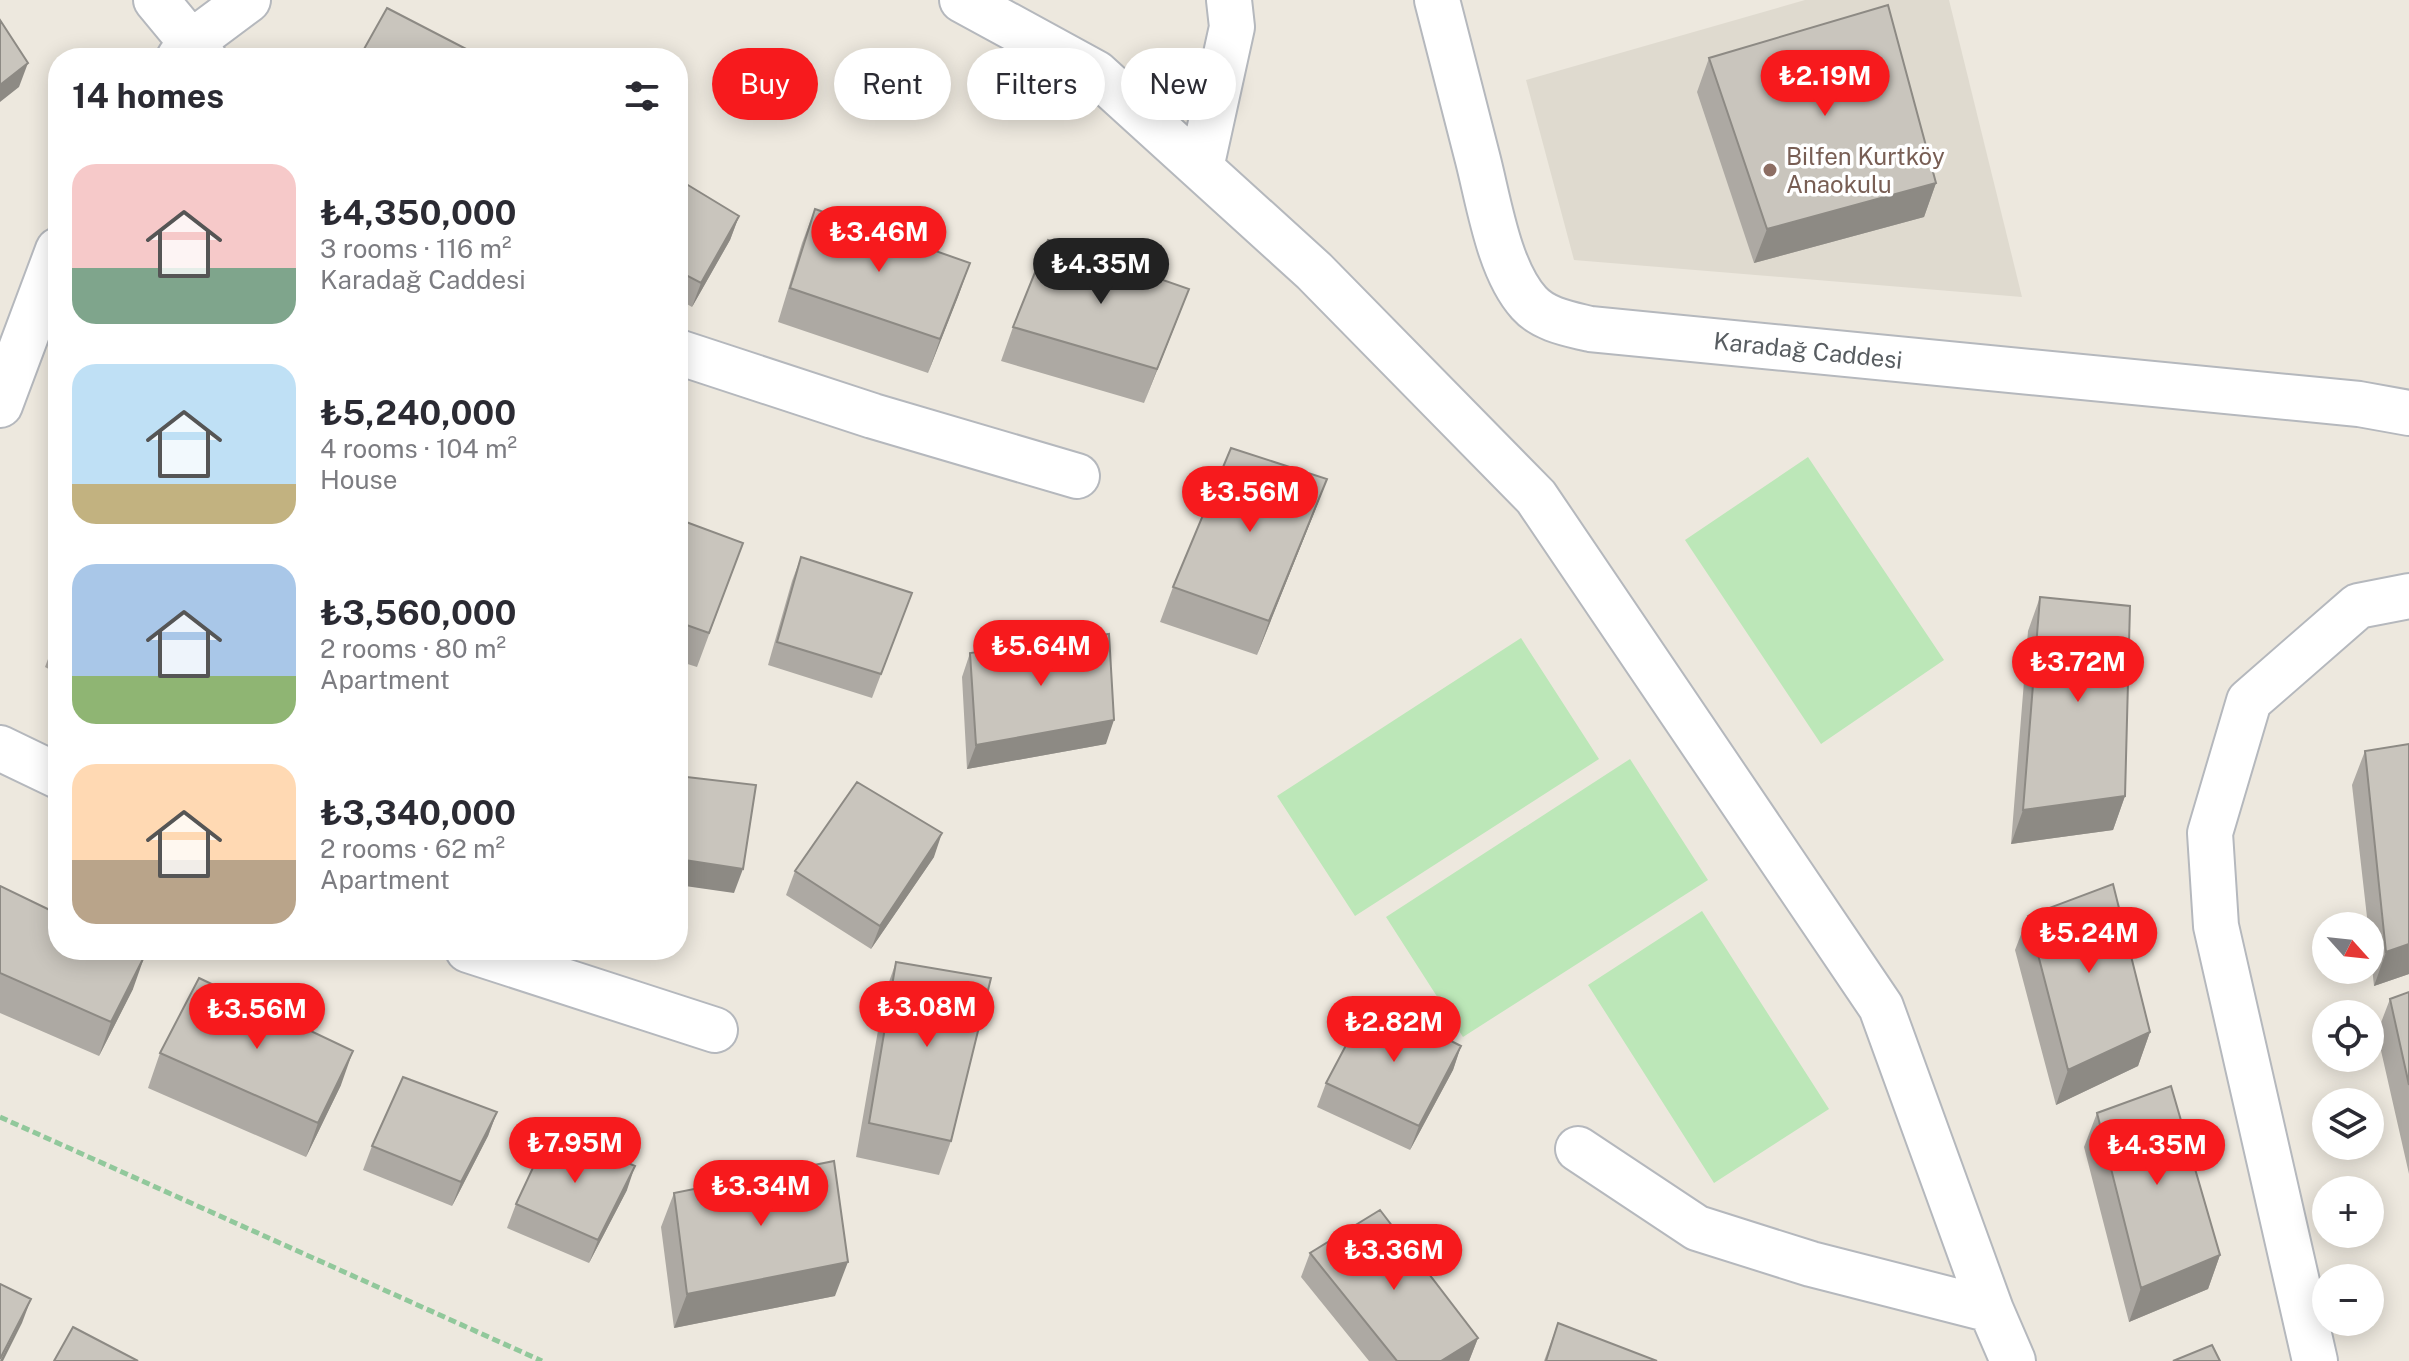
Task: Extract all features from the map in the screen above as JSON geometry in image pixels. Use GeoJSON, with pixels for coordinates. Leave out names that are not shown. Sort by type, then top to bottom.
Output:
{"type":"FeatureCollection","features":[{"type":"Feature","properties":{"kind":"street"},"geometry":{"type":"LineString","coordinates":[[156,0],[188,48]]}},
{"type":"Feature","properties":{"kind":"street"},"geometry":{"type":"LineString","coordinates":[[196,48],[248,0]]}},
{"type":"Feature","properties":{"kind":"street"},"geometry":{"type":"LineString","coordinates":[[962,0],[1096,73],[1314,271],[1536,497],[1881,1007],[1991,1310],[2013,1361]]}},
{"type":"Feature","properties":{"kind":"street"},"geometry":{"type":"LineString","coordinates":[[1201,168],[1232,27],[1229,0]]}},
{"type":"Feature","properties":{"kind":"street","name":"Karadağ Caddesi"},"geometry":{"type":"LineString","coordinates":[[1437,0],[1510,272],[1532,307],[1563,323],[1622,332],[2359,404],[2409,413]]}},
{"type":"Feature","properties":{"kind":"street"},"geometry":{"type":"LineString","coordinates":[[0,405],[48,277]]}},
{"type":"Feature","properties":{"kind":"street"},"geometry":{"type":"LineString","coordinates":[[688,355],[873,416],[1077,476]]}},
{"type":"Feature","properties":{"kind":"street"},"geometry":{"type":"LineString","coordinates":[[2315,1361],[2216,926],[2210,833],[2249,701],[2358,606],[2409,596]]}},
{"type":"Feature","properties":{"kind":"street"},"geometry":{"type":"LineString","coordinates":[[0,748],[48,771]]}},
{"type":"Feature","properties":{"kind":"street"},"geometry":{"type":"LineString","coordinates":[[499,960],[715,1030]]}},
{"type":"Feature","properties":{"kind":"street"},"geometry":{"type":"LineString","coordinates":[[1578,1149],[1697,1228],[1811,1264],[1991,1310]]}},
{"type":"Feature","properties":{"kind":"path"},"geometry":{"type":"LineString","coordinates":[[0,1117],[542,1361]]}},
{"type":"Feature","properties":{"kind":"shaded area","name":"Bilfen Kurtköy Anaokulu"},"geometry":{"type":"Polygon","coordinates":[[[1805,0],[1949,0],[2022,297],[1574,260],[1526,80],[1805,0]]]}},
{"type":"Feature","properties":{"kind":"green space"},"geometry":{"type":"Polygon","coordinates":[[[1808,457],[1944,660],[1821,744],[1685,540],[1808,457]]]}},
{"type":"Feature","properties":{"kind":"green space"},"geometry":{"type":"Polygon","coordinates":[[[1521,638],[1599,759],[1355,916],[1277,796],[1521,638]]]}},
{"type":"Feature","properties":{"kind":"green space"},"geometry":{"type":"Polygon","coordinates":[[[1630,759],[1708,880],[1463,1037],[1386,917],[1630,759]]]}},
{"type":"Feature","properties":{"kind":"green space"},"geometry":{"type":"Polygon","coordinates":[[[1702,911],[1829,1109],[1714,1183],[1588,985],[1702,911]]]}},
{"type":"Feature","properties":{"kind":"building"},"geometry":{"type":"Polygon","coordinates":[[[1888,5],[1936,183],[1767,229],[1709,58],[1888,5]]]}},
{"type":"Feature","properties":{"kind":"building"},"geometry":{"type":"Polygon","coordinates":[[[387,8],[464,48],[365,48],[387,8]]]}},
{"type":"Feature","properties":{"kind":"building"},"geometry":{"type":"Polygon","coordinates":[[[0,20],[28,63],[0,85],[0,20]]]}},
{"type":"Feature","properties":{"kind":"building"},"geometry":{"type":"Polygon","coordinates":[[[688,185],[739,216],[701,283],[688,276],[688,185]]]}},
{"type":"Feature","properties":{"kind":"building"},"geometry":{"type":"Polygon","coordinates":[[[815,209],[970,263],[940,339],[790,288],[815,209]]]}},
{"type":"Feature","properties":{"kind":"building"},"geometry":{"type":"Polygon","coordinates":[[[1048,240],[1189,289],[1157,369],[1013,327],[1048,240]]]}},
{"type":"Feature","properties":{"kind":"building"},"geometry":{"type":"Polygon","coordinates":[[[1231,448],[1327,479],[1269,621],[1173,587],[1231,448]]]}},
{"type":"Feature","properties":{"kind":"building"},"geometry":{"type":"Polygon","coordinates":[[[688,523],[743,543],[709,633],[688,626],[688,523]]]}},
{"type":"Feature","properties":{"kind":"building"},"geometry":{"type":"Polygon","coordinates":[[[801,557],[912,593],[881,674],[777,642],[801,557]]]}},
{"type":"Feature","properties":{"kind":"building"},"geometry":{"type":"Polygon","coordinates":[[[2040,597],[2130,606],[2125,796],[2023,810],[2040,597]]]}},
{"type":"Feature","properties":{"kind":"building"},"geometry":{"type":"Polygon","coordinates":[[[1109,634],[1114,720],[976,745],[970,653],[1109,634]]]}},
{"type":"Feature","properties":{"kind":"building"},"geometry":{"type":"Polygon","coordinates":[[[2409,744],[2409,944],[2386,952],[2384,912],[2365,751],[2409,744]]]}},
{"type":"Feature","properties":{"kind":"building"},"geometry":{"type":"Polygon","coordinates":[[[688,777],[756,785],[743,869],[688,861],[688,777]]]}},
{"type":"Feature","properties":{"kind":"building"},"geometry":{"type":"Polygon","coordinates":[[[857,782],[942,833],[880,926],[795,871],[857,782]]]}},
{"type":"Feature","properties":{"kind":"building"},"geometry":{"type":"Polygon","coordinates":[[[2113,884],[2150,1032],[2068,1070],[2028,916],[2113,884]]]}},
{"type":"Feature","properties":{"kind":"building"},"geometry":{"type":"Polygon","coordinates":[[[0,886],[48,909],[48,960],[142,960],[111,1022],[0,973],[0,886]]]}},
{"type":"Feature","properties":{"kind":"building"},"geometry":{"type":"Polygon","coordinates":[[[896,962],[991,978],[951,1141],[869,1123],[896,962]]]}},
{"type":"Feature","properties":{"kind":"building"},"geometry":{"type":"Polygon","coordinates":[[[199,978],[353,1051],[318,1123],[160,1053],[199,978]]]}},
{"type":"Feature","properties":{"kind":"building"},"geometry":{"type":"Polygon","coordinates":[[[2409,992],[2409,1085],[2390,999],[2409,992]]]}},
{"type":"Feature","properties":{"kind":"building"},"geometry":{"type":"Polygon","coordinates":[[[1370,1000],[1461,1046],[1419,1126],[1326,1083],[1370,1000]]]}},
{"type":"Feature","properties":{"kind":"building"},"geometry":{"type":"Polygon","coordinates":[[[403,1077],[497,1112],[461,1182],[372,1146],[403,1077]]]}},
{"type":"Feature","properties":{"kind":"building"},"geometry":{"type":"Polygon","coordinates":[[[2171,1086],[2220,1255],[2141,1288],[2097,1113],[2171,1086]]]}},
{"type":"Feature","properties":{"kind":"building"},"geometry":{"type":"Polygon","coordinates":[[[551,1129],[635,1166],[598,1240],[516,1204],[551,1129]]]}},
{"type":"Feature","properties":{"kind":"building"},"geometry":{"type":"Polygon","coordinates":[[[834,1161],[848,1262],[687,1294],[674,1193],[834,1161]]]}},
{"type":"Feature","properties":{"kind":"building"},"geometry":{"type":"Polygon","coordinates":[[[1380,1210],[1478,1338],[1441,1361],[1397,1361],[1310,1253],[1380,1210]]]}},
{"type":"Feature","properties":{"kind":"building"},"geometry":{"type":"Polygon","coordinates":[[[0,1284],[31,1299],[0,1359],[0,1284]]]}},
{"type":"Feature","properties":{"kind":"building"},"geometry":{"type":"Polygon","coordinates":[[[1558,1323],[1657,1361],[1546,1361],[1558,1323]]]}},
{"type":"Feature","properties":{"kind":"building"},"geometry":{"type":"Polygon","coordinates":[[[73,1327],[138,1361],[54,1361],[73,1327]]]}},
{"type":"Feature","properties":{"kind":"building"},"geometry":{"type":"Polygon","coordinates":[[[2212,1345],[2220,1361],[2173,1361],[2212,1345]]]}},
{"type":"Feature","properties":{"kind":"place","name":"Bilfen Kurtköy Anaokulu"},"geometry":{"type":"Point","coordinates":[1770,170]}}]}
